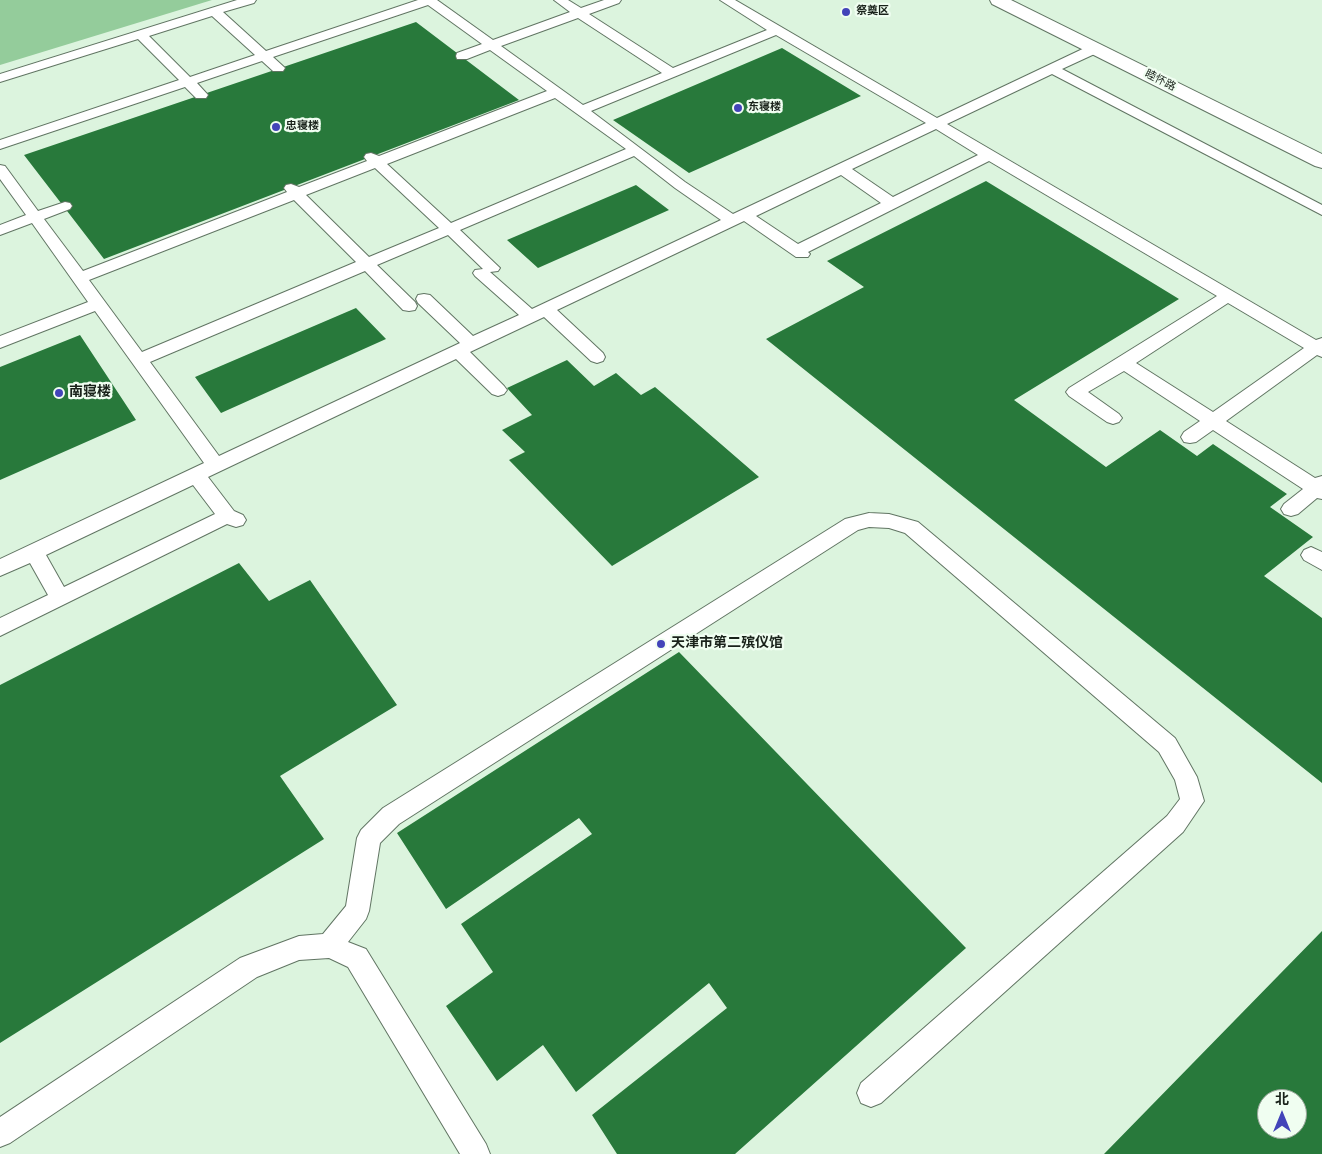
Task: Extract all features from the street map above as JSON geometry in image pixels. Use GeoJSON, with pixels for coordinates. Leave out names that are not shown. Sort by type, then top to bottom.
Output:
{"type":"FeatureCollection","features":[{"type":"Feature","properties":{"kind":"street","name":"睦怀路"},"geometry":{"type":"LineString","coordinates":[[998,0],[1322,162]]}},
{"type":"Feature","properties":{"kind":"lane"},"geometry":{"type":"LineString","coordinates":[[0,78],[250,0]]}},
{"type":"Feature","properties":{"kind":"lane"},"geometry":{"type":"LineString","coordinates":[[0,145],[430,0],[491,46],[582,110],[680,184],[799,252],[891,203],[989,155]]}},
{"type":"Feature","properties":{"kind":"lane"},"geometry":{"type":"LineString","coordinates":[[560,0],[671,73]]}},
{"type":"Feature","properties":{"kind":"lane"},"geometry":{"type":"LineString","coordinates":[[462,56],[615,0]]}},
{"type":"Feature","properties":{"kind":"lane"},"geometry":{"type":"LineString","coordinates":[[726,0],[1228,296],[1320,348],[1190,437]]}},
{"type":"Feature","properties":{"kind":"lane"},"geometry":{"type":"LineString","coordinates":[[214,11],[278,68]]}},
{"type":"Feature","properties":{"kind":"lane"},"geometry":{"type":"LineString","coordinates":[[582,110],[777,30]]}},
{"type":"Feature","properties":{"kind":"lane"},"geometry":{"type":"LineString","coordinates":[[140,34],[200,95]]}},
{"type":"Feature","properties":{"kind":"lane"},"geometry":{"type":"LineString","coordinates":[[0,568],[1096,48]]}},
{"type":"Feature","properties":{"kind":"lane"},"geometry":{"type":"LineString","coordinates":[[1052,69],[1322,211]]}},
{"type":"Feature","properties":{"kind":"lane"},"geometry":{"type":"LineString","coordinates":[[80,278],[294,191],[557,92]]}},
{"type":"Feature","properties":{"kind":"lane"},"geometry":{"type":"LineString","coordinates":[[140,360],[636,150]]}},
{"type":"Feature","properties":{"kind":"lane"},"geometry":{"type":"LineString","coordinates":[[374,160],[449,229],[531,317]]}},
{"type":"Feature","properties":{"kind":"lane"},"geometry":{"type":"LineString","coordinates":[[0,169],[216,466]]}},
{"type":"Feature","properties":{"kind":"lane"},"geometry":{"type":"LineString","coordinates":[[842,169],[891,203]]}},
{"type":"Feature","properties":{"kind":"lane"},"geometry":{"type":"LineString","coordinates":[[294,191],[409,306]]}},
{"type":"Feature","properties":{"kind":"lane"},"geometry":{"type":"LineString","coordinates":[[0,230],[65,206]]}},
{"type":"Feature","properties":{"kind":"lane"},"geometry":{"type":"LineString","coordinates":[[1113,418],[1076,392],[1228,296]]}},
{"type":"Feature","properties":{"kind":"lane"},"geometry":{"type":"LineString","coordinates":[[424,299],[498,390]]}},
{"type":"Feature","properties":{"kind":"lane"},"geometry":{"type":"LineString","coordinates":[[0,342],[98,304]]}},
{"type":"Feature","properties":{"kind":"lane"},"geometry":{"type":"LineString","coordinates":[[546,309],[597,357]]}},
{"type":"Feature","properties":{"kind":"lane"},"geometry":{"type":"LineString","coordinates":[[1124,363],[1320,488],[1291,508]]}},
{"type":"Feature","properties":{"kind":"lane"},"geometry":{"type":"LineString","coordinates":[[0,628],[232,518],[196,475]]}},
{"type":"Feature","properties":{"kind":"lane"},"geometry":{"type":"LineString","coordinates":[[329,946],[357,911],[369,838],[391,816],[852,524],[869,520],[889,521],[911,526],[1167,745],[1186,777],[1192,801],[1175,824],[871,1093]]}},
{"type":"Feature","properties":{"kind":"lane"},"geometry":{"type":"LineString","coordinates":[[34,552],[60,599]]}},
{"type":"Feature","properties":{"kind":"lane"},"geometry":{"type":"LineString","coordinates":[[0,1133],[249,966],[299,948],[329,946],[357,958],[476,1154]]}},
{"type":"Feature","properties":{"kind":"green space"},"geometry":{"type":"Polygon","coordinates":[[[0,0],[212,0],[0,65],[0,0]]]}},
{"type":"Feature","properties":{"kind":"building","name":"忠寝楼"},"geometry":{"type":"Polygon","coordinates":[[[416,22],[519,100],[104,259],[24,155],[416,22]]]}},
{"type":"Feature","properties":{"kind":"building","name":"东寝楼"},"geometry":{"type":"Polygon","coordinates":[[[782,48],[861,96],[689,173],[613,120],[782,48]]]}},
{"type":"Feature","properties":{"kind":"building"},"geometry":{"type":"Polygon","coordinates":[[[986,181],[1179,299],[1014,400],[1106,467],[1160,430],[1197,456],[1213,444],[1287,494],[1270,507],[1313,537],[1264,576],[1322,618],[1322,783],[766,339],[864,287],[827,261],[986,181]]]}},
{"type":"Feature","properties":{"kind":"building"},"geometry":{"type":"Polygon","coordinates":[[[636,185],[669,210],[538,268],[507,240],[636,185]]]}},
{"type":"Feature","properties":{"kind":"building"},"geometry":{"type":"Polygon","coordinates":[[[356,308],[386,339],[221,413],[195,377],[356,308]]]}},
{"type":"Feature","properties":{"kind":"building","name":"南寝楼"},"geometry":{"type":"Polygon","coordinates":[[[80,335],[136,420],[0,480],[0,367],[80,335]]]}},
{"type":"Feature","properties":{"kind":"building"},"geometry":{"type":"Polygon","coordinates":[[[567,360],[594,386],[616,373],[641,395],[655,387],[759,477],[612,566],[509,460],[525,452],[502,430],[532,415],[507,388],[567,360]]]}},
{"type":"Feature","properties":{"kind":"building"},"geometry":{"type":"Polygon","coordinates":[[[239,563],[269,601],[310,580],[397,705],[280,776],[324,839],[0,1043],[0,685],[239,563]]]}},
{"type":"Feature","properties":{"kind":"building"},"geometry":{"type":"Polygon","coordinates":[[[679,652],[966,948],[735,1154],[617,1154],[592,1115],[727,1008],[709,983],[576,1092],[543,1045],[497,1081],[446,1006],[493,972],[461,924],[592,834],[579,818],[446,909],[397,833],[679,652]]]}},
{"type":"Feature","properties":{"kind":"building"},"geometry":{"type":"Polygon","coordinates":[[[1322,931],[1322,1154],[1104,1154],[1322,931]]]}},
{"type":"Feature","properties":{"kind":"place","name":"祭奠区"},"geometry":{"type":"Point","coordinates":[846,12]}},
{"type":"Feature","properties":{"kind":"place","name":"东寝楼"},"geometry":{"type":"Point","coordinates":[738,108]}},
{"type":"Feature","properties":{"kind":"place","name":"忠寝楼"},"geometry":{"type":"Point","coordinates":[276,127]}},
{"type":"Feature","properties":{"kind":"place","name":"南寝楼"},"geometry":{"type":"Point","coordinates":[59,393]}},
{"type":"Feature","properties":{"kind":"place","name":"天津市第二殡仪馆"},"geometry":{"type":"Point","coordinates":[661,644]}}]}
